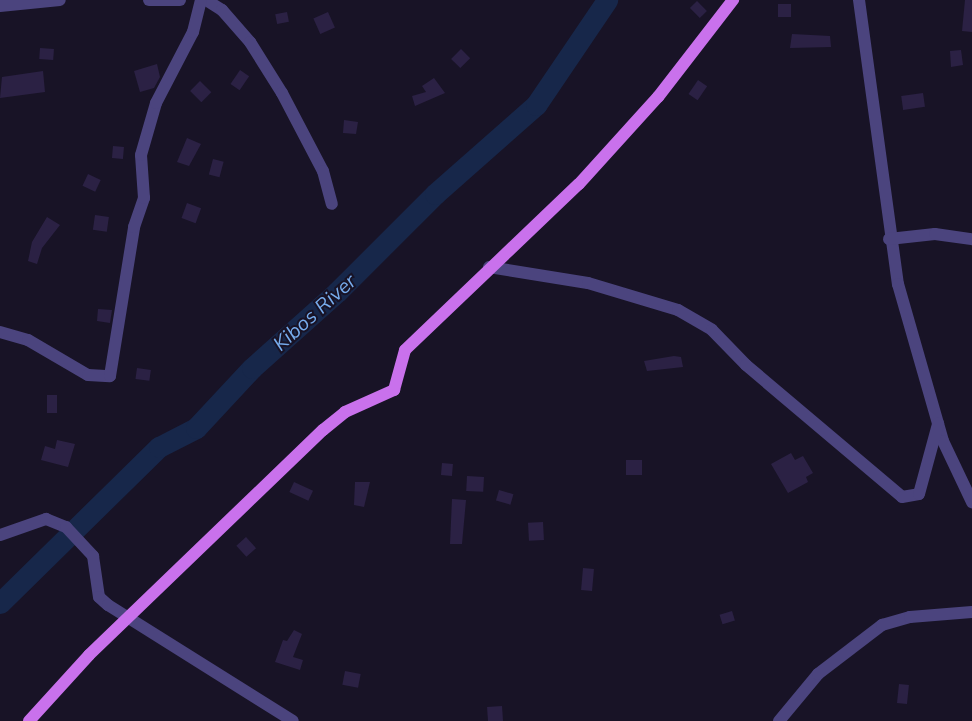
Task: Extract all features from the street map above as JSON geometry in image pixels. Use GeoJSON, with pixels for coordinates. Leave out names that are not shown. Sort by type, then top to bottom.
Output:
{"type":"FeatureCollection","features":[{"type":"Feature","properties":{"kind":"main road"},"geometry":{"type":"LineString","coordinates":[[29,721],[130,617],[323,430],[345,412],[394,390],[405,350],[489,267],[579,184],[658,97],[733,0]]}},
{"type":"Feature","properties":{"kind":"street"},"geometry":{"type":"LineString","coordinates":[[0,6],[60,0]]}},
{"type":"Feature","properties":{"kind":"street"},"geometry":{"type":"LineString","coordinates":[[149,0],[180,0]]}},
{"type":"Feature","properties":{"kind":"street"},"geometry":{"type":"LineString","coordinates":[[0,332],[28,340],[88,375],[110,376],[132,236],[144,198],[141,155],[156,103],[193,32],[201,0]]}},
{"type":"Feature","properties":{"kind":"street"},"geometry":{"type":"LineString","coordinates":[[206,0],[222,10],[250,42],[282,93],[323,171],[332,204]]}},
{"type":"Feature","properties":{"kind":"street"},"geometry":{"type":"LineString","coordinates":[[859,0],[889,238],[911,340],[938,424],[972,502]]}},
{"type":"Feature","properties":{"kind":"street"},"geometry":{"type":"LineString","coordinates":[[889,238],[935,234],[972,238]]}},
{"type":"Feature","properties":{"kind":"street"},"geometry":{"type":"LineString","coordinates":[[489,267],[588,283],[678,310],[712,330],[746,365],[902,497],[919,494],[938,424]]}},
{"type":"Feature","properties":{"kind":"street"},"geometry":{"type":"LineString","coordinates":[[0,535],[46,519],[66,527],[93,556],[99,597],[293,721]]}},
{"type":"Feature","properties":{"kind":"street"},"geometry":{"type":"LineString","coordinates":[[780,720],[818,674],[882,624],[910,616],[972,612]]}},
{"type":"Feature","properties":{"kind":"building"},"geometry":{"type":"Polygon","coordinates":[[[965,0],[972,0],[972,32],[962,31],[965,0]]]}},
{"type":"Feature","properties":{"kind":"building"},"geometry":{"type":"Polygon","coordinates":[[[697,1],[707,11],[700,18],[690,8],[697,1]]]}},
{"type":"Feature","properties":{"kind":"building"},"geometry":{"type":"Polygon","coordinates":[[[778,4],[791,4],[791,17],[778,17],[778,4]]]}},
{"type":"Feature","properties":{"kind":"building"},"geometry":{"type":"Polygon","coordinates":[[[287,12],[289,22],[277,24],[275,14],[287,12]]]}},
{"type":"Feature","properties":{"kind":"building"},"geometry":{"type":"Polygon","coordinates":[[[328,12],[335,28],[320,34],[313,19],[328,12]]]}},
{"type":"Feature","properties":{"kind":"building"},"geometry":{"type":"Polygon","coordinates":[[[792,34],[830,36],[831,47],[790,48],[792,34]]]}},
{"type":"Feature","properties":{"kind":"building"},"geometry":{"type":"Polygon","coordinates":[[[40,48],[54,49],[53,60],[39,59],[40,48]]]}},
{"type":"Feature","properties":{"kind":"building"},"geometry":{"type":"Polygon","coordinates":[[[461,49],[470,58],[460,68],[451,59],[461,49]]]}},
{"type":"Feature","properties":{"kind":"building"},"geometry":{"type":"Polygon","coordinates":[[[961,50],[963,65],[951,67],[950,51],[961,50]]]}},
{"type":"Feature","properties":{"kind":"building"},"geometry":{"type":"Polygon","coordinates":[[[157,64],[160,77],[154,88],[140,92],[134,71],[157,64]]]}},
{"type":"Feature","properties":{"kind":"building"},"geometry":{"type":"Polygon","coordinates":[[[240,70],[249,76],[240,90],[230,84],[240,70]]]}},
{"type":"Feature","properties":{"kind":"building"},"geometry":{"type":"Polygon","coordinates":[[[43,71],[45,92],[0,98],[2,77],[43,71]]]}},
{"type":"Feature","properties":{"kind":"building"},"geometry":{"type":"Polygon","coordinates":[[[434,78],[445,93],[415,106],[412,96],[426,92],[422,86],[434,78]]]}},
{"type":"Feature","properties":{"kind":"building"},"geometry":{"type":"Polygon","coordinates":[[[698,80],[707,86],[698,100],[688,94],[698,80]]]}},
{"type":"Feature","properties":{"kind":"building"},"geometry":{"type":"Polygon","coordinates":[[[200,81],[211,92],[201,102],[190,91],[200,81]]]}},
{"type":"Feature","properties":{"kind":"building"},"geometry":{"type":"Polygon","coordinates":[[[923,93],[925,107],[903,110],[901,96],[923,93]]]}},
{"type":"Feature","properties":{"kind":"building"},"geometry":{"type":"Polygon","coordinates":[[[344,120],[358,122],[356,134],[343,133],[344,120]]]}},
{"type":"Feature","properties":{"kind":"building"},"geometry":{"type":"Polygon","coordinates":[[[187,138],[201,144],[189,166],[177,162],[187,138]]]}},
{"type":"Feature","properties":{"kind":"building"},"geometry":{"type":"Polygon","coordinates":[[[113,146],[124,147],[123,159],[112,158],[113,146]]]}},
{"type":"Feature","properties":{"kind":"building"},"geometry":{"type":"Polygon","coordinates":[[[213,159],[224,162],[219,177],[209,174],[213,159]]]}},
{"type":"Feature","properties":{"kind":"building"},"geometry":{"type":"Polygon","coordinates":[[[88,174],[101,180],[95,192],[83,186],[88,174]]]}},
{"type":"Feature","properties":{"kind":"building"},"geometry":{"type":"Polygon","coordinates":[[[187,203],[201,208],[196,223],[182,218],[187,203]]]}},
{"type":"Feature","properties":{"kind":"building"},"geometry":{"type":"Polygon","coordinates":[[[95,215],[109,217],[107,232],[93,230],[95,215]]]}},
{"type":"Feature","properties":{"kind":"building"},"geometry":{"type":"Polygon","coordinates":[[[47,217],[60,225],[42,248],[37,264],[28,261],[32,242],[47,217]]]}},
{"type":"Feature","properties":{"kind":"building"},"geometry":{"type":"Polygon","coordinates":[[[98,309],[112,310],[110,323],[97,321],[98,309]]]}},
{"type":"Feature","properties":{"kind":"building"},"geometry":{"type":"Polygon","coordinates":[[[674,356],[681,357],[683,367],[647,371],[644,361],[674,356]]]}},
{"type":"Feature","properties":{"kind":"building"},"geometry":{"type":"Polygon","coordinates":[[[137,368],[151,370],[149,381],[135,379],[137,368]]]}},
{"type":"Feature","properties":{"kind":"building"},"geometry":{"type":"Polygon","coordinates":[[[47,395],[57,395],[57,413],[47,413],[47,395]]]}},
{"type":"Feature","properties":{"kind":"building"},"geometry":{"type":"Polygon","coordinates":[[[57,440],[75,444],[68,467],[41,460],[45,446],[55,449],[57,440]]]}},
{"type":"Feature","properties":{"kind":"building"},"geometry":{"type":"Polygon","coordinates":[[[791,453],[795,460],[803,456],[813,473],[806,477],[808,482],[788,493],[771,464],[791,453]]]}},
{"type":"Feature","properties":{"kind":"building"},"geometry":{"type":"Polygon","coordinates":[[[626,460],[642,460],[642,475],[626,475],[626,460]]]}},
{"type":"Feature","properties":{"kind":"building"},"geometry":{"type":"Polygon","coordinates":[[[442,463],[453,464],[452,476],[441,475],[442,463]]]}},
{"type":"Feature","properties":{"kind":"building"},"geometry":{"type":"Polygon","coordinates":[[[467,476],[484,477],[483,492],[466,491],[467,476]]]}},
{"type":"Feature","properties":{"kind":"building"},"geometry":{"type":"Polygon","coordinates":[[[294,482],[313,491],[308,501],[289,492],[294,482]]]}},
{"type":"Feature","properties":{"kind":"building"},"geometry":{"type":"Polygon","coordinates":[[[355,482],[370,482],[364,507],[354,505],[355,482]]]}},
{"type":"Feature","properties":{"kind":"building"},"geometry":{"type":"Polygon","coordinates":[[[499,490],[513,494],[510,505],[496,501],[499,490]]]}},
{"type":"Feature","properties":{"kind":"building"},"geometry":{"type":"Polygon","coordinates":[[[452,499],[466,500],[462,544],[450,544],[452,499]]]}},
{"type":"Feature","properties":{"kind":"building"},"geometry":{"type":"Polygon","coordinates":[[[543,522],[544,540],[529,541],[528,523],[543,522]]]}},
{"type":"Feature","properties":{"kind":"building"},"geometry":{"type":"Polygon","coordinates":[[[246,537],[256,548],[246,557],[236,546],[246,537]]]}},
{"type":"Feature","properties":{"kind":"building"},"geometry":{"type":"Polygon","coordinates":[[[583,568],[594,569],[592,591],[581,590],[583,568]]]}},
{"type":"Feature","properties":{"kind":"building"},"geometry":{"type":"Polygon","coordinates":[[[732,611],[735,621],[722,624],[720,615],[732,611]]]}},
{"type":"Feature","properties":{"kind":"building"},"geometry":{"type":"Polygon","coordinates":[[[294,630],[302,634],[293,657],[303,660],[300,670],[275,662],[283,640],[287,641],[294,630]]]}},
{"type":"Feature","properties":{"kind":"building"},"geometry":{"type":"Polygon","coordinates":[[[345,671],[361,674],[358,688],[342,685],[345,671]]]}},
{"type":"Feature","properties":{"kind":"building"},"geometry":{"type":"Polygon","coordinates":[[[899,684],[909,685],[907,704],[897,703],[899,684]]]}},
{"type":"Feature","properties":{"kind":"building"},"geometry":{"type":"Polygon","coordinates":[[[502,706],[503,721],[488,721],[487,707],[502,706]]]}},
{"type":"Feature","properties":{"kind":"waterway","name":"Kibos River"},"geometry":{"type":"LineString","coordinates":[[0,603],[159,447],[196,428],[252,368],[337,292],[435,194],[536,105],[607,0]]}}]}
